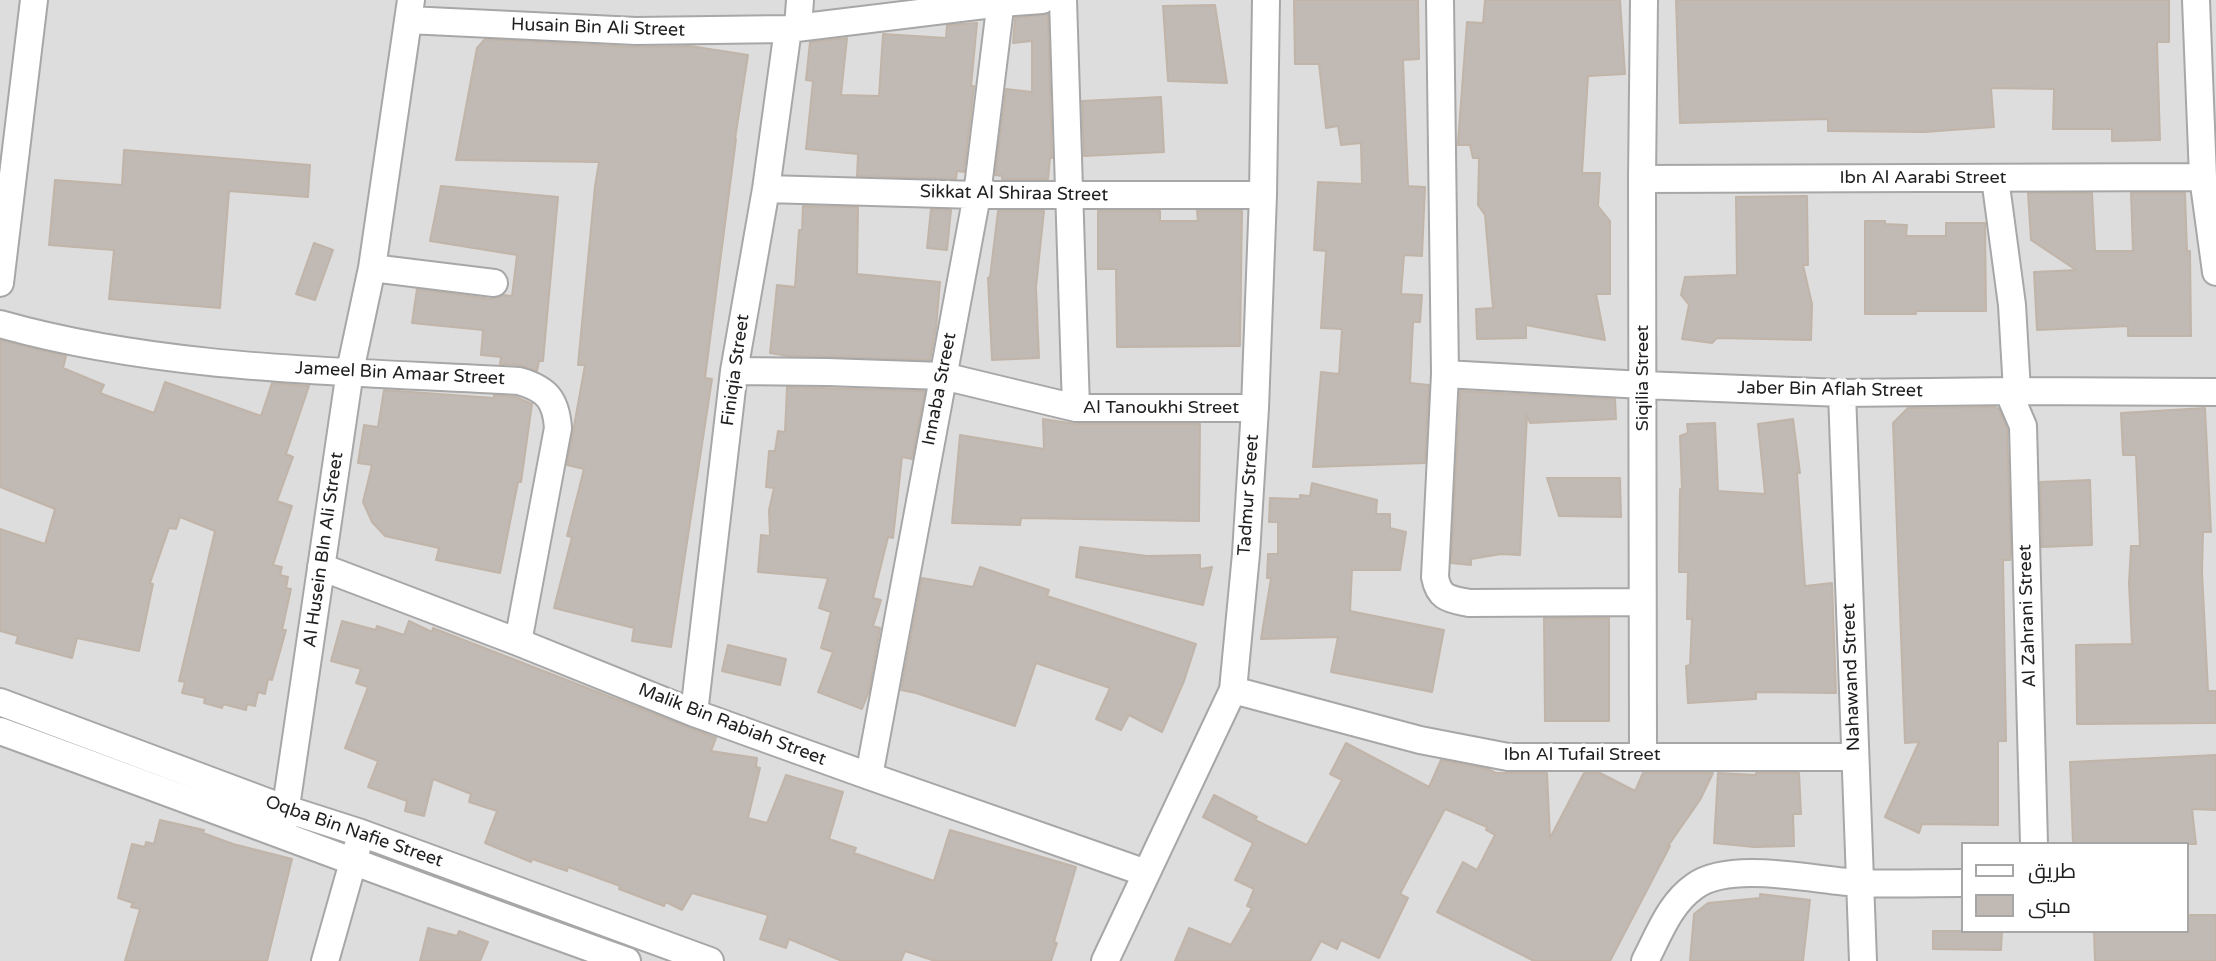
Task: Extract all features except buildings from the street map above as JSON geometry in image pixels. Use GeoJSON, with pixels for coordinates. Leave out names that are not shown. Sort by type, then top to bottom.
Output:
{"type":"FeatureCollection","features":[{"type":"Feature","properties":{"kind":"street"},"geometry":{"type":"LineString","coordinates":[[0,283],[34,0]]}},
{"type":"Feature","properties":{"kind":"street","name":"Finiqia Street"},"geometry":{"type":"LineString","coordinates":[[694,713],[734,372],[800,0]]}},
{"type":"Feature","properties":{"kind":"street"},"geometry":{"type":"LineString","coordinates":[[1001,2],[1042,0]]}},
{"type":"Feature","properties":{"kind":"street"},"geometry":{"type":"LineString","coordinates":[[1063,0],[1076,408]]}},
{"type":"Feature","properties":{"kind":"street","name":"Tadmur Street"},"geometry":{"type":"LineString","coordinates":[[1105,961],[1233,690],[1246,554],[1255,408],[1263,195],[1266,0]]}},
{"type":"Feature","properties":{"kind":"street"},"geometry":{"type":"LineString","coordinates":[[1440,0],[1445,374],[1435,577],[1437,588],[1444,597],[1469,603],[1642,602]]}},
{"type":"Feature","properties":{"kind":"street","name":"Siqilia Street"},"geometry":{"type":"LineString","coordinates":[[1643,756],[1644,0]]}},
{"type":"Feature","properties":{"kind":"street"},"geometry":{"type":"LineString","coordinates":[[2196,0],[2203,177],[2216,272]]}},
{"type":"Feature","properties":{"kind":"street","name":"Husain Bin Ali Street"},"geometry":{"type":"LineString","coordinates":[[410,10],[636,31],[793,29],[1001,2]]}},
{"type":"Feature","properties":{"kind":"street","name":"Innaba Street"},"geometry":{"type":"LineString","coordinates":[[869,776],[977,195],[1001,2]]}},
{"type":"Feature","properties":{"kind":"street","name":"Al Husein BIn Ali Street"},"geometry":{"type":"LineString","coordinates":[[284,821],[349,371],[372,268],[410,10]]}},
{"type":"Feature","properties":{"kind":"street","name":"Ibn Al Aarabi Street"},"geometry":{"type":"LineString","coordinates":[[1642,179],[2203,177]]}},
{"type":"Feature","properties":{"kind":"street","name":"Al Zahrani Street"},"geometry":{"type":"LineString","coordinates":[[1995,178],[2012,305],[2013,391],[2022,426],[2034,842]]}},
{"type":"Feature","properties":{"kind":"street","name":"Sikkat Al Shiraa Street"},"geometry":{"type":"LineString","coordinates":[[766,189],[977,195],[1263,195]]}},
{"type":"Feature","properties":{"kind":"street"},"geometry":{"type":"LineString","coordinates":[[372,268],[494,284]]}},
{"type":"Feature","properties":{"kind":"street","name":"Jameel Bin Amaar Street"},"geometry":{"type":"LineString","coordinates":[[0,324],[49,338],[167,357],[314,370],[519,381],[535,386],[548,396],[556,411],[558,428],[518,642]]}},
{"type":"Feature","properties":{"kind":"street","name":"Al Tanoukhi Street"},"geometry":{"type":"LineString","coordinates":[[734,372],[943,376],[1076,408],[1255,408]]}},
{"type":"Feature","properties":{"kind":"street","name":"Jaber Bin Aflah Street"},"geometry":{"type":"LineString","coordinates":[[1445,374],[1842,393],[2216,392]]}},
{"type":"Feature","properties":{"kind":"street","name":"Nahawand Street"},"geometry":{"type":"LineString","coordinates":[[1842,393],[1863,961]]}},
{"type":"Feature","properties":{"kind":"street","name":"Malik Bin Rabiah Street"},"geometry":{"type":"LineString","coordinates":[[321,567],[694,713],[1146,873]]}},
{"type":"Feature","properties":{"kind":"street","name":"Ibn Al Tufail Street"},"geometry":{"type":"LineString","coordinates":[[1233,690],[1420,740],[1508,757],[1855,757]]}},
{"type":"Feature","properties":{"kind":"street","name":"Oqba Bin Nafie Street"},"geometry":{"type":"LineString","coordinates":[[0,702],[284,821],[354,863],[627,961]]}},
{"type":"Feature","properties":{"kind":"street","name":"Oqba Bin Nafie Street"},"geometry":{"type":"LineString","coordinates":[[0,731],[284,821],[361,833],[710,961]]}},
{"type":"Feature","properties":{"kind":"street"},"geometry":{"type":"LineString","coordinates":[[325,961],[361,833]]}},
{"type":"Feature","properties":{"kind":"street"},"geometry":{"type":"LineString","coordinates":[[1645,961],[1674,905],[1697,885],[1724,875],[1754,873],[1859,883],[1960,883]]}},
{"type":"Feature","properties":{"kind":"shaded area"},"geometry":{"type":"Polygon","coordinates":[[[0,0],[2216,0],[2216,961],[0,961],[0,0]]]}}]}
